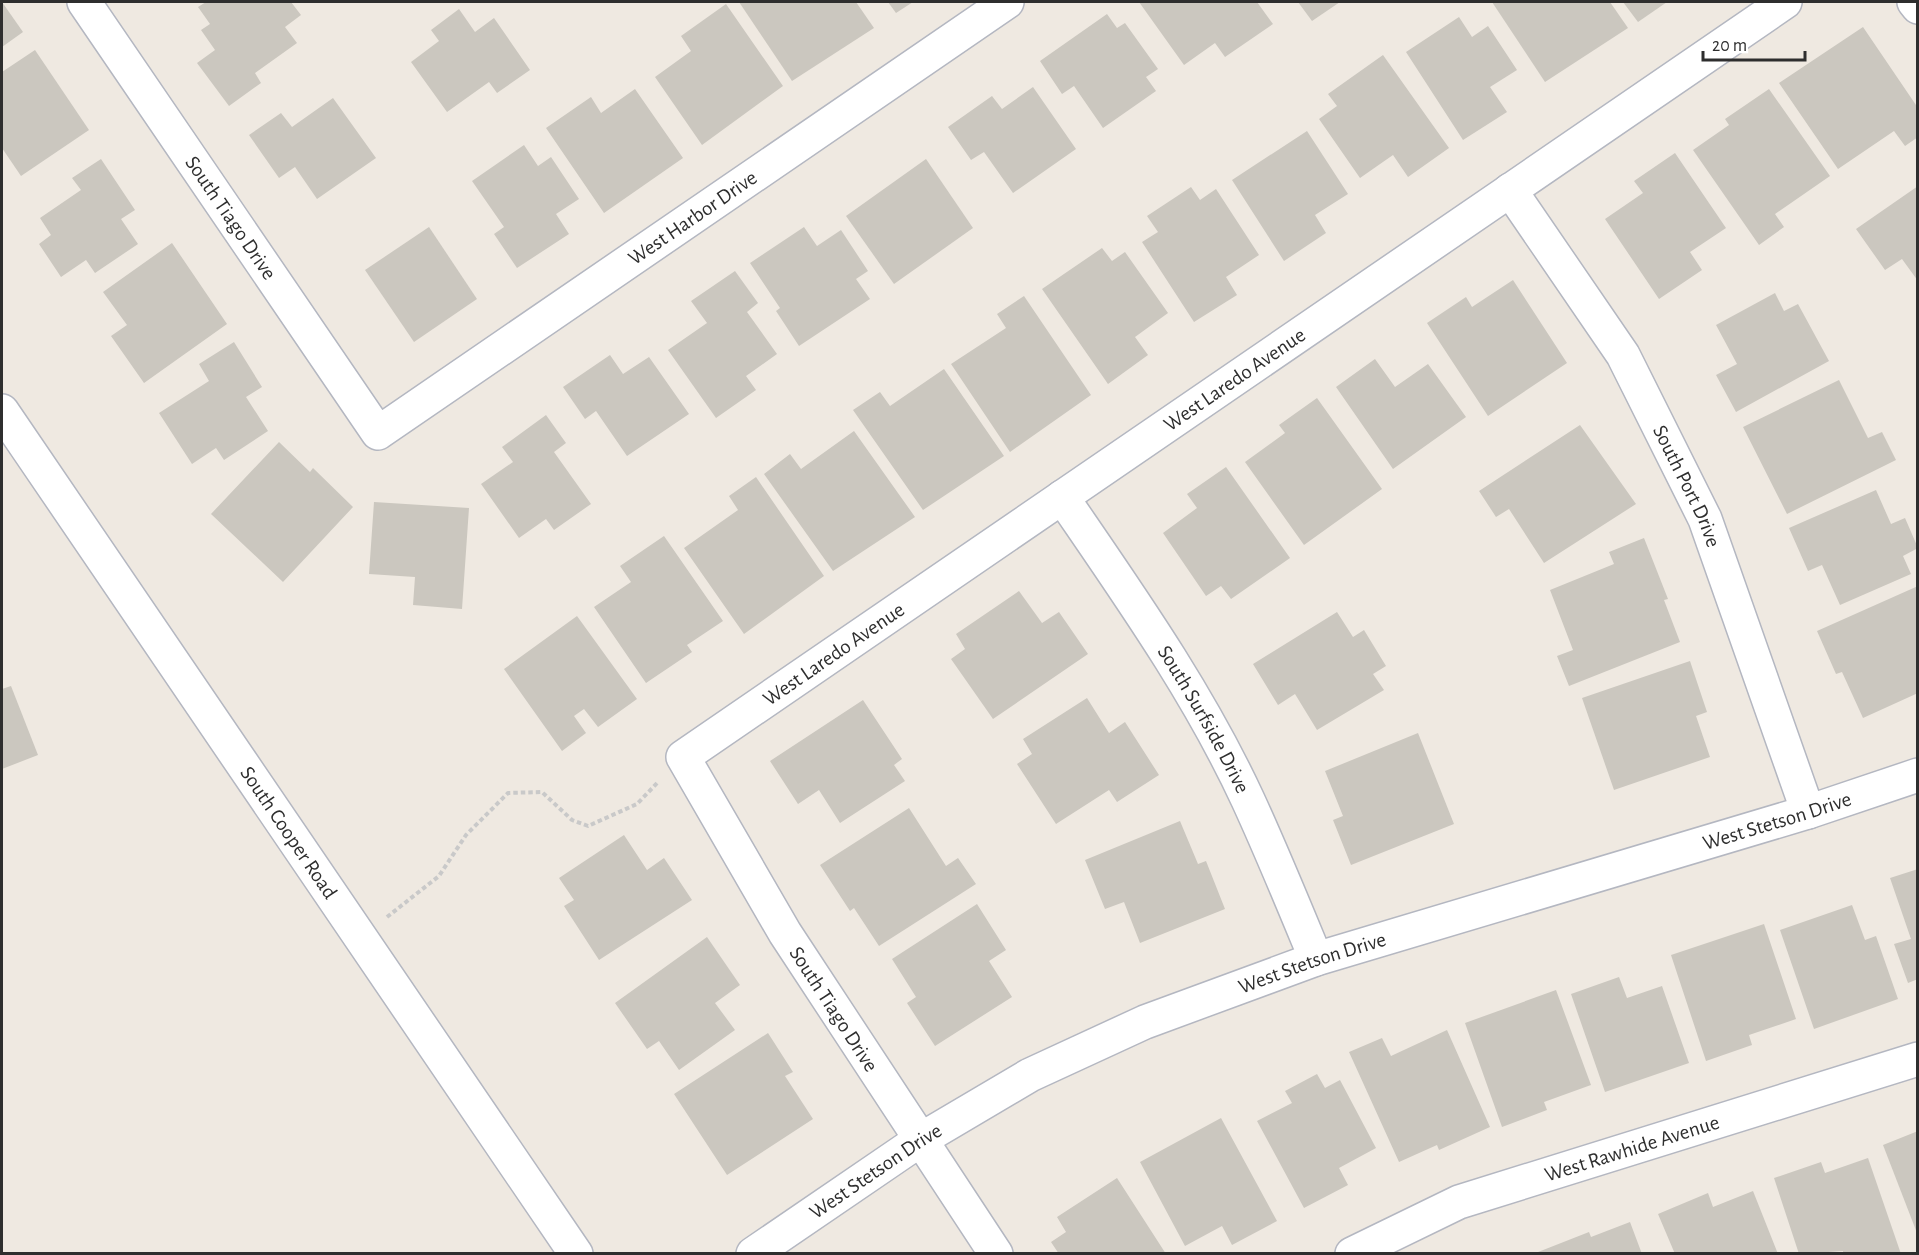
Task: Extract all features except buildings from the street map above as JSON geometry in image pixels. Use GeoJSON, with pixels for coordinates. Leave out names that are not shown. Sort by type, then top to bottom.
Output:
{"type":"FeatureCollection","features":[{"type":"Feature","properties":{"kind":"street","name":"West Harbor Drive"},"geometry":{"type":"LineString","coordinates":[[378,433],[1007,2]]}},
{"type":"Feature","properties":{"kind":"street","name":"West Laredo Avenue"},"geometry":{"type":"LineString","coordinates":[[683,757],[1785,2]]}},
{"type":"Feature","properties":{"kind":"street"},"geometry":{"type":"LineString","coordinates":[[1914,2],[1917,7]]}},
{"type":"Feature","properties":{"kind":"street","name":"South Tiago Drive"},"geometry":{"type":"LineString","coordinates":[[95,6],[378,433]]}},
{"type":"Feature","properties":{"kind":"street","name":"South Port Drive"},"geometry":{"type":"LineString","coordinates":[[1510,190],[1623,355],[1705,519],[1808,812]]}},
{"type":"Feature","properties":{"kind":"street","name":"South Cooper Road"},"geometry":{"type":"LineString","coordinates":[[2,411],[576,1254]]}},
{"type":"Feature","properties":{"kind":"street","name":"South Surfside Drive"},"geometry":{"type":"LineString","coordinates":[[1062,497],[1155,632],[1212,731],[1248,799],[1316,959]]}},
{"type":"Feature","properties":{"kind":"street","name":"South Tiago Drive"},"geometry":{"type":"LineString","coordinates":[[683,757],[785,933],[996,1254]]}},
{"type":"Feature","properties":{"kind":"street","name":"West Stetson Drive"},"geometry":{"type":"LineString","coordinates":[[753,1254],[920,1140],[1030,1075],[1145,1022],[1316,959],[1808,812],[1917,776]]}},
{"type":"Feature","properties":{"kind":"street","name":"West Rawhide Avenue"},"geometry":{"type":"LineString","coordinates":[[1352,1254],[1459,1202],[1917,1059]]}},
{"type":"Feature","properties":{"kind":"path"},"geometry":{"type":"LineString","coordinates":[[359,937],[439,876],[466,834],[508,793],[542,792],[572,820],[588,826],[637,804],[683,757]]}}]}
